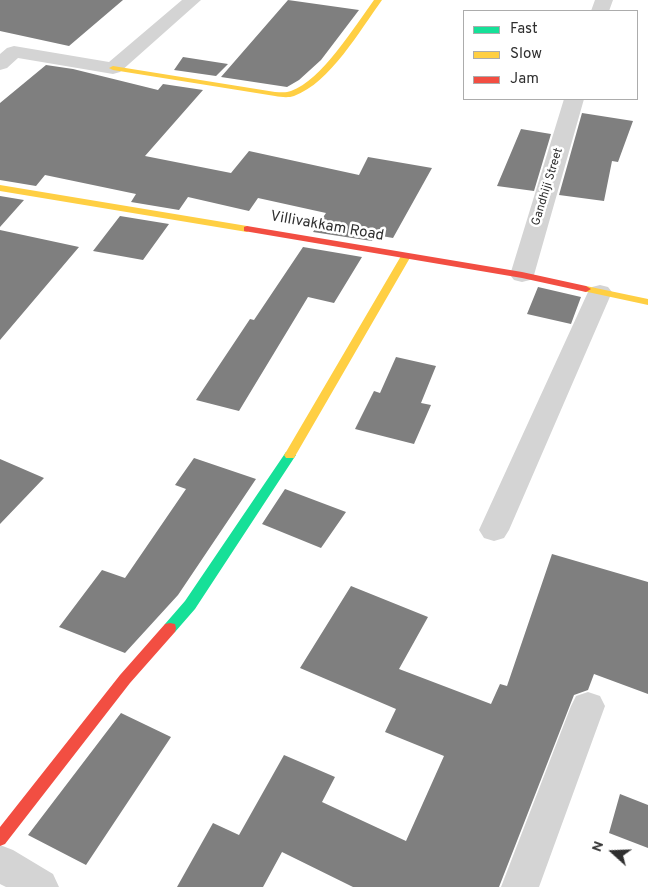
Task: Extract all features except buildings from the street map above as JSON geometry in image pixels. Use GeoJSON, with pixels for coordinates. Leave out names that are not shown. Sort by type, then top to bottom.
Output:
{"type":"FeatureCollection","features":[{"type":"Feature","properties":{"kind":"street"},"geometry":{"type":"LineString","coordinates":[[113,68],[192,0]]}},
{"type":"Feature","properties":{"kind":"street"},"geometry":{"type":"LineString","coordinates":[[0,64],[14,52],[275,94],[291,94],[306,86],[324,70],[378,0]]}},
{"type":"Feature","properties":{"kind":"street","name":"Gandhiji Street"},"geometry":{"type":"LineString","coordinates":[[522,275],[574,100]]}},
{"type":"Feature","properties":{"kind":"street","name":"Villivakkam Road"},"geometry":{"type":"LineString","coordinates":[[0,188],[522,275],[648,302]]}},
{"type":"Feature","properties":{"kind":"street"},"geometry":{"type":"LineString","coordinates":[[0,839],[125,680],[190,606],[301,438],[406,256]]}},
{"type":"Feature","properties":{"kind":"street"},"geometry":{"type":"LineString","coordinates":[[494,530],[600,292]]}},
{"type":"Feature","properties":{"kind":"street"},"geometry":{"type":"LineString","coordinates":[[520,887],[588,706]]}},
{"type":"Feature","properties":{"kind":"street"},"geometry":{"type":"LineString","coordinates":[[0,863],[40,887]]}},
{"type":"Feature","properties":{"kind":"traffic: fast"},"geometry":{"type":"LineString","coordinates":[[170,628],[190,605],[290,455]]}},
{"type":"Feature","properties":{"kind":"traffic: slow"},"geometry":{"type":"LineString","coordinates":[[113,68],[275,94],[291,94],[303,89],[327,67],[378,0]]}},
{"type":"Feature","properties":{"kind":"traffic: slow"},"geometry":{"type":"LineString","coordinates":[[0,188],[247,229]]}},
{"type":"Feature","properties":{"kind":"traffic: slow"},"geometry":{"type":"LineString","coordinates":[[290,455],[406,256]]}},
{"type":"Feature","properties":{"kind":"traffic: slow"},"geometry":{"type":"LineString","coordinates":[[586,289],[648,302]]}},
{"type":"Feature","properties":{"kind":"traffic: jam"},"geometry":{"type":"LineString","coordinates":[[247,229],[522,275],[586,289]]}},
{"type":"Feature","properties":{"kind":"traffic: jam"},"geometry":{"type":"LineString","coordinates":[[0,839],[125,679],[170,628]]}}]}
